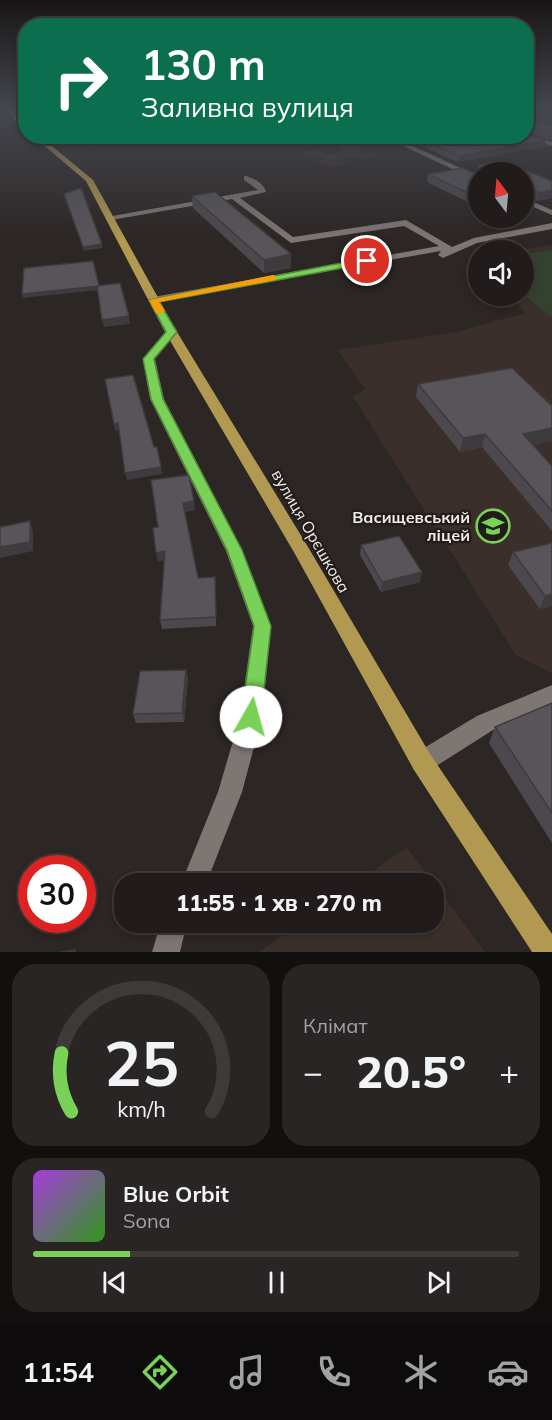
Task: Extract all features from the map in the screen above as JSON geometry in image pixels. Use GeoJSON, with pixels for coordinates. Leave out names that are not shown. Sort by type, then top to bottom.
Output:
{"type":"FeatureCollection","features":[{"type":"Feature","properties":{"kind":"main road","name":"вулиця Орєшкова"},"geometry":{"type":"LineString","coordinates":[[56,152],[89,180],[171,332],[302,550],[422,762],[548,952]]}},
{"type":"Feature","properties":{"kind":"street"},"geometry":{"type":"LineString","coordinates":[[421,152],[468,174]]}},
{"type":"Feature","properties":{"kind":"street"},"geometry":{"type":"LineString","coordinates":[[111,217],[262,192],[262,189],[247,178]]}},
{"type":"Feature","properties":{"kind":"street"},"geometry":{"type":"LineString","coordinates":[[236,198],[291,240],[406,223],[448,247]]}},
{"type":"Feature","properties":{"kind":"street"},"geometry":{"type":"LineString","coordinates":[[534,205],[552,213]]}},
{"type":"Feature","properties":{"kind":"street"},"geometry":{"type":"LineString","coordinates":[[448,247],[443,255],[474,241],[552,226]]}},
{"type":"Feature","properties":{"kind":"street"},"geometry":{"type":"LineString","coordinates":[[153,300],[448,247]]}},
{"type":"Feature","properties":{"kind":"street"},"geometry":{"type":"LineString","coordinates":[[171,332],[149,359],[157,399],[234,550],[262,626],[251,717],[230,792],[197,873]]}},
{"type":"Feature","properties":{"kind":"street"},"geometry":{"type":"LineString","coordinates":[[422,762],[485,723],[552,694]]}},
{"type":"Feature","properties":{"kind":"street"},"geometry":{"type":"LineString","coordinates":[[166,952],[171,933]]}},
{"type":"Feature","properties":{"kind":"shaded area"},"geometry":{"type":"Polygon","coordinates":[[[373,152],[380,156],[362,160],[354,156],[339,158],[348,164],[337,166],[323,165],[317,161],[326,159],[320,155],[309,156],[303,153],[373,152]]]}},
{"type":"Feature","properties":{"kind":"shaded area","name":"Васищевський ліцей"},"geometry":{"type":"Polygon","coordinates":[[[552,245],[552,673],[516,655],[353,397],[365,389],[337,350],[456,332],[526,313],[519,306],[534,306],[534,248],[552,245]]]}},
{"type":"Feature","properties":{"kind":"shaded area"},"geometry":{"type":"Polygon","coordinates":[[[407,847],[426,873],[370,873],[407,847]]]}},
{"type":"Feature","properties":{"kind":"shaded area"},"geometry":{"type":"Polygon","coordinates":[[[444,897],[485,952],[259,952],[286,933],[444,933],[444,897]]]}},
{"type":"Feature","properties":{"kind":"green space"},"geometry":{"type":"Polygon","coordinates":[[[552,250],[552,317],[534,303],[534,253],[552,250]]]}},
{"type":"Feature","properties":{"kind":"building"},"geometry":{"type":"Polygon","coordinates":[[[451,152],[478,152],[459,156],[451,152]]]}},
{"type":"Feature","properties":{"kind":"building"},"geometry":{"type":"Polygon","coordinates":[[[463,168],[468,170],[468,193],[428,174],[463,168]]]}},
{"type":"Feature","properties":{"kind":"building"},"geometry":{"type":"Polygon","coordinates":[[[534,174],[552,181],[552,190],[539,193],[534,191],[534,174]]]}},
{"type":"Feature","properties":{"kind":"building"},"geometry":{"type":"Polygon","coordinates":[[[81,188],[102,244],[83,247],[64,194],[81,188]]]}},
{"type":"Feature","properties":{"kind":"building"},"geometry":{"type":"Polygon","coordinates":[[[215,192],[291,254],[264,260],[192,196],[215,192]]]}},
{"type":"Feature","properties":{"kind":"building"},"geometry":{"type":"Polygon","coordinates":[[[93,261],[99,286],[22,294],[24,268],[93,261]]]}},
{"type":"Feature","properties":{"kind":"building"},"geometry":{"type":"Polygon","coordinates":[[[120,283],[129,316],[102,320],[97,286],[120,283]]]}},
{"type":"Feature","properties":{"kind":"building"},"geometry":{"type":"Polygon","coordinates":[[[512,368],[552,404],[552,428],[523,434],[552,466],[552,511],[485,434],[463,438],[418,384],[512,368]]]}},
{"type":"Feature","properties":{"kind":"building"},"geometry":{"type":"Polygon","coordinates":[[[133,375],[154,447],[157,447],[161,467],[125,473],[118,423],[114,424],[105,379],[133,375]]]}},
{"type":"Feature","properties":{"kind":"building"},"geometry":{"type":"Polygon","coordinates":[[[189,475],[194,501],[183,503],[198,578],[215,577],[216,617],[160,620],[165,551],[156,553],[153,528],[158,527],[151,480],[189,475]]]}},
{"type":"Feature","properties":{"kind":"building"},"geometry":{"type":"Polygon","coordinates":[[[30,521],[30,542],[0,547],[0,527],[30,521]]]}},
{"type":"Feature","properties":{"kind":"building"},"geometry":{"type":"Polygon","coordinates":[[[399,536],[422,572],[382,582],[361,545],[399,536]]]}},
{"type":"Feature","properties":{"kind":"building"},"geometry":{"type":"Polygon","coordinates":[[[552,543],[552,594],[545,596],[513,552],[552,543]]]}},
{"type":"Feature","properties":{"kind":"building"},"geometry":{"type":"Polygon","coordinates":[[[186,670],[182,713],[133,714],[140,671],[186,670]]]}},
{"type":"Feature","properties":{"kind":"building"},"geometry":{"type":"Polygon","coordinates":[[[552,703],[552,813],[495,727],[552,703]]]}},
{"type":"Feature","properties":{"kind":"slow traffic"},"geometry":{"type":"LineString","coordinates":[[160,311],[153,300],[273,278]]}},
{"type":"Feature","properties":{"kind":"place","name":"Васищевський ліцей"},"geometry":{"type":"Point","coordinates":[493,526]}},
{"type":"Feature","properties":{"kind":"route"},"geometry":{"type":"LineString","coordinates":[[251,717],[262,626],[234,550],[157,399],[149,359],[171,332],[153,300],[367,261]]}}]}
